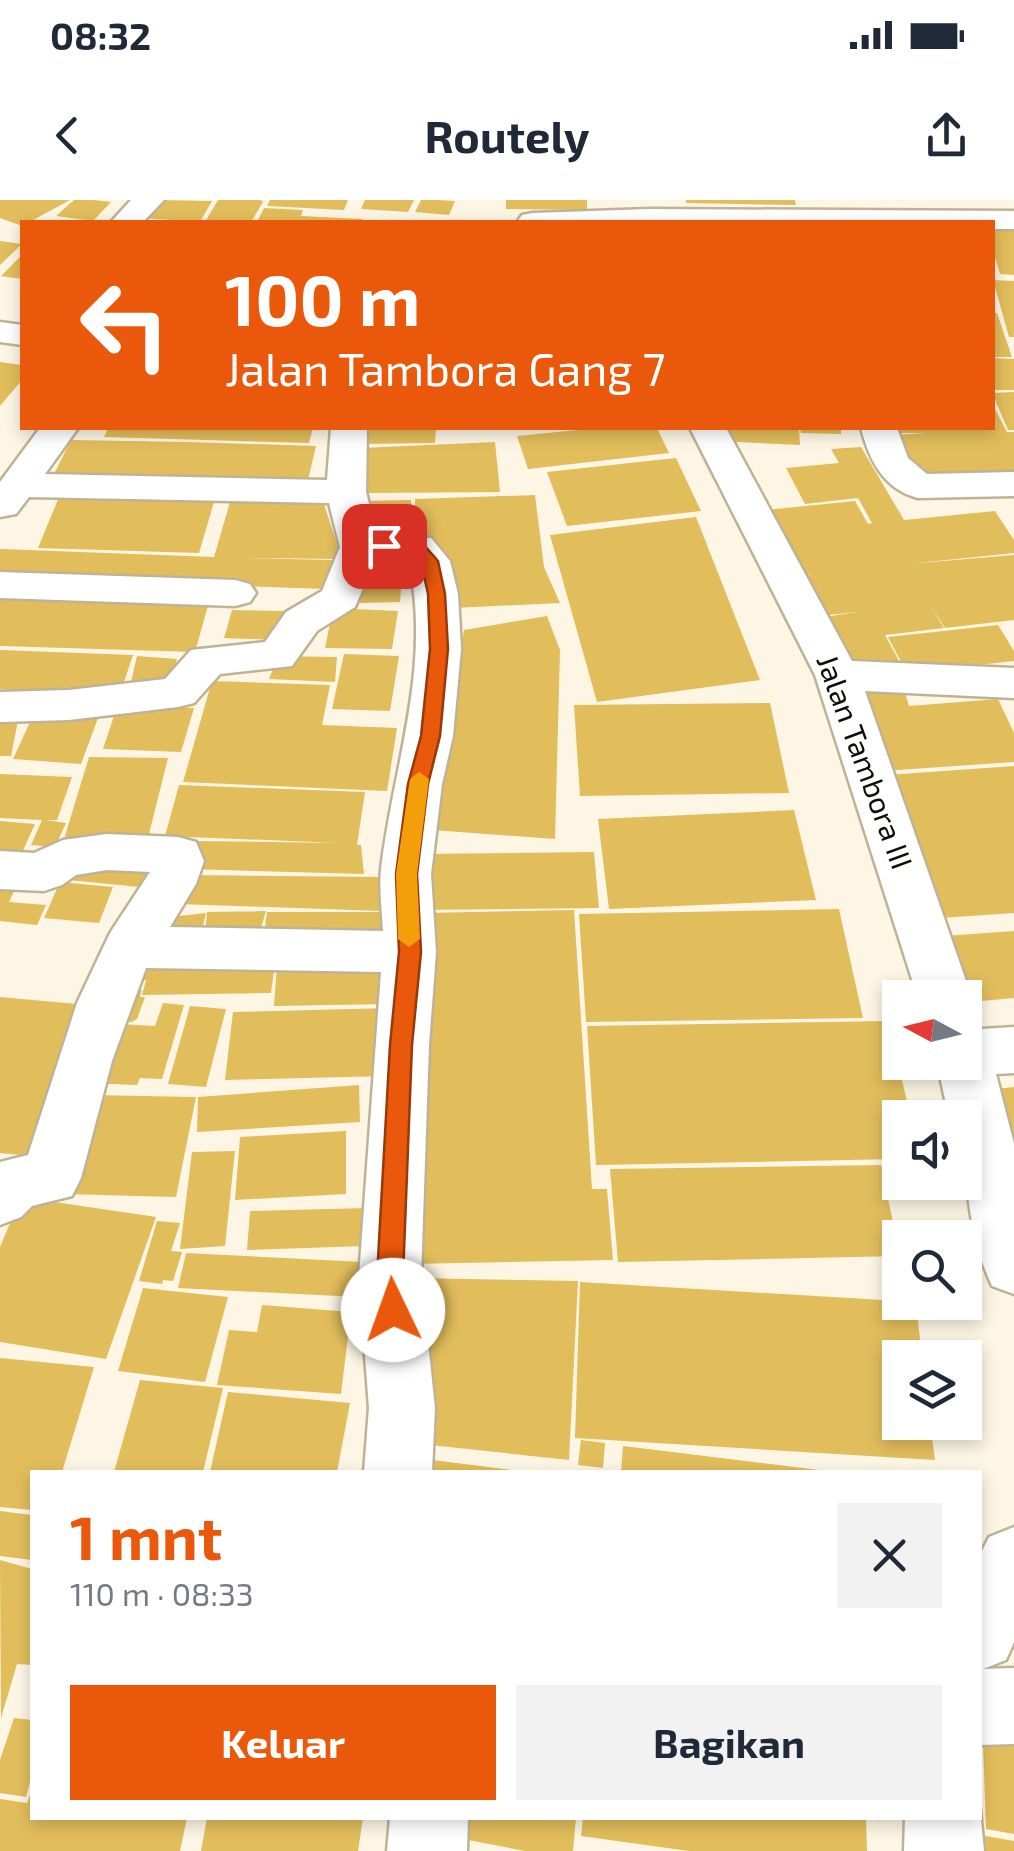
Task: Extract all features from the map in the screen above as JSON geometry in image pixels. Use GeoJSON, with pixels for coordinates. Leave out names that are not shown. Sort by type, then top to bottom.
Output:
{"type":"FeatureCollection","features":[{"type":"Feature","properties":{"kind":"street"},"geometry":{"type":"LineString","coordinates":[[128,220],[150,200]]}},
{"type":"Feature","properties":{"kind":"street"},"geometry":{"type":"LineString","coordinates":[[1007,200],[1014,211]]}},
{"type":"Feature","properties":{"kind":"street"},"geometry":{"type":"LineString","coordinates":[[558,220],[649,213],[1014,220]]}},
{"type":"Feature","properties":{"kind":"street"},"geometry":{"type":"LineString","coordinates":[[10,496],[58,430]]}},
{"type":"Feature","properties":{"kind":"street"},"geometry":{"type":"LineString","coordinates":[[0,707],[69,706],[178,692],[208,660],[276,656],[284,650],[301,622],[340,598],[360,546],[346,492],[349,430]]}},
{"type":"Feature","properties":{"kind":"street","name":"Jalan Tambora III"},"geometry":{"type":"LineString","coordinates":[[709,430],[837,676],[939,980]]}},
{"type":"Feature","properties":{"kind":"street"},"geometry":{"type":"LineString","coordinates":[[880,430],[891,463],[918,486],[1013,486]]}},
{"type":"Feature","properties":{"kind":"street"},"geometry":{"type":"LineString","coordinates":[[10,496],[346,492]]}},
{"type":"Feature","properties":{"kind":"street"},"geometry":{"type":"LineString","coordinates":[[360,546],[417,547],[429,561],[436,594],[439,649],[430,736],[418,784],[406,874],[410,952],[401,1045],[390,1277],[402,1408],[398,1470]]}},
{"type":"Feature","properties":{"kind":"street"},"geometry":{"type":"LineString","coordinates":[[0,584],[236,593]]}},
{"type":"Feature","properties":{"kind":"street"},"geometry":{"type":"LineString","coordinates":[[837,676],[1014,683]]}},
{"type":"Feature","properties":{"kind":"street"},"geometry":{"type":"LineString","coordinates":[[0,870],[44,872],[63,858],[107,852],[178,855],[177,869],[129,947],[72,1098],[51,1178],[16,1182],[0,1198]]}},
{"type":"Feature","properties":{"kind":"street"},"geometry":{"type":"LineString","coordinates":[[129,947],[410,952]]}},
{"type":"Feature","properties":{"kind":"street"},"geometry":{"type":"LineString","coordinates":[[982,1052],[1014,1050]]}},
{"type":"Feature","properties":{"kind":"street"},"geometry":{"type":"LineString","coordinates":[[969,1080],[1014,1266]]}},
{"type":"Feature","properties":{"kind":"street"},"geometry":{"type":"LineString","coordinates":[[982,1630],[1014,1562]]}},
{"type":"Feature","properties":{"kind":"street"},"geometry":{"type":"LineString","coordinates":[[982,1707],[1014,1706]]}},
{"type":"Feature","properties":{"kind":"street"},"geometry":{"type":"LineString","coordinates":[[427,1851],[429,1820]]}},
{"type":"Feature","properties":{"kind":"street"},"geometry":{"type":"LineString","coordinates":[[944,1820],[944,1851]]}},
{"type":"Feature","properties":{"kind":"building"},"geometry":{"type":"Polygon","coordinates":[[[0,200],[70,200],[33,220],[20,220],[20,225],[0,218],[0,200]]]}},
{"type":"Feature","properties":{"kind":"building"},"geometry":{"type":"Polygon","coordinates":[[[74,200],[111,202],[94,220],[56,216],[74,200]]]}},
{"type":"Feature","properties":{"kind":"building"},"geometry":{"type":"Polygon","coordinates":[[[155,200],[212,201],[201,220],[143,218],[155,200]]]}},
{"type":"Feature","properties":{"kind":"building"},"geometry":{"type":"Polygon","coordinates":[[[218,200],[263,202],[252,220],[206,220],[218,200]]]}},
{"type":"Feature","properties":{"kind":"building"},"geometry":{"type":"Polygon","coordinates":[[[270,200],[348,200],[344,210],[267,206],[270,200]]]}},
{"type":"Feature","properties":{"kind":"building"},"geometry":{"type":"Polygon","coordinates":[[[365,200],[414,200],[408,212],[361,209],[365,200]]]}},
{"type":"Feature","properties":{"kind":"building"},"geometry":{"type":"Polygon","coordinates":[[[421,200],[455,201],[449,215],[415,212],[421,200]]]}},
{"type":"Feature","properties":{"kind":"building"},"geometry":{"type":"Polygon","coordinates":[[[506,200],[587,200],[587,210],[506,209],[506,200]]]}},
{"type":"Feature","properties":{"kind":"building"},"geometry":{"type":"Polygon","coordinates":[[[795,200],[796,205],[686,203],[795,200]]]}},
{"type":"Feature","properties":{"kind":"building"},"geometry":{"type":"Polygon","coordinates":[[[264,208],[303,210],[301,216],[363,219],[363,220],[258,220],[264,208]]]}},
{"type":"Feature","properties":{"kind":"building"},"geometry":{"type":"Polygon","coordinates":[[[995,223],[1014,223],[1014,275],[1000,274],[995,258],[995,223]]]}},
{"type":"Feature","properties":{"kind":"building"},"geometry":{"type":"Polygon","coordinates":[[[0,241],[20,244],[20,246],[0,265],[0,241]]]}},
{"type":"Feature","properties":{"kind":"building"},"geometry":{"type":"Polygon","coordinates":[[[20,257],[20,279],[1,276],[20,257]]]}},
{"type":"Feature","properties":{"kind":"building"},"geometry":{"type":"Polygon","coordinates":[[[995,280],[1014,281],[1014,337],[1009,337],[995,280]]]}},
{"type":"Feature","properties":{"kind":"building"},"geometry":{"type":"Polygon","coordinates":[[[995,313],[997,313],[1012,357],[995,357],[995,313]]]}},
{"type":"Feature","properties":{"kind":"building"},"geometry":{"type":"Polygon","coordinates":[[[995,358],[1014,359],[1014,390],[995,390],[995,358]]]}},
{"type":"Feature","properties":{"kind":"building"},"geometry":{"type":"Polygon","coordinates":[[[0,362],[20,365],[20,382],[0,406],[0,362]]]}},
{"type":"Feature","properties":{"kind":"building"},"geometry":{"type":"Polygon","coordinates":[[[1014,392],[1014,430],[1008,430],[995,393],[1014,392]]]}},
{"type":"Feature","properties":{"kind":"building"},"geometry":{"type":"Polygon","coordinates":[[[995,409],[1007,432],[1014,432],[1014,473],[907,474],[892,435],[927,433],[887,430],[995,430],[995,409]]]}},
{"type":"Feature","properties":{"kind":"building"},"geometry":{"type":"Polygon","coordinates":[[[107,430],[312,430],[309,443],[104,437],[107,430]]]}},
{"type":"Feature","properties":{"kind":"building"},"geometry":{"type":"Polygon","coordinates":[[[362,430],[436,430],[435,443],[361,444],[362,430]]]}},
{"type":"Feature","properties":{"kind":"building"},"geometry":{"type":"Polygon","coordinates":[[[578,430],[658,430],[669,453],[528,469],[517,436],[578,430]]]}},
{"type":"Feature","properties":{"kind":"building"},"geometry":{"type":"Polygon","coordinates":[[[717,430],[799,430],[800,445],[717,441],[717,430]]]}},
{"type":"Feature","properties":{"kind":"building"},"geometry":{"type":"Polygon","coordinates":[[[800,430],[841,430],[841,434],[800,430]]]}},
{"type":"Feature","properties":{"kind":"building"},"geometry":{"type":"Polygon","coordinates":[[[71,440],[316,446],[308,480],[54,474],[71,440]]]}},
{"type":"Feature","properties":{"kind":"building"},"geometry":{"type":"Polygon","coordinates":[[[495,442],[500,492],[367,493],[362,448],[495,442]]]}},
{"type":"Feature","properties":{"kind":"building"},"geometry":{"type":"Polygon","coordinates":[[[861,447],[904,520],[995,511],[1014,540],[1014,553],[908,564],[1014,555],[1014,620],[945,628],[930,605],[944,628],[885,635],[899,661],[837,668],[812,619],[857,612],[810,617],[790,578],[812,574],[789,576],[756,511],[855,501],[868,524],[872,523],[858,498],[805,504],[786,468],[839,463],[831,449],[861,447]]]}},
{"type":"Feature","properties":{"kind":"building"},"geometry":{"type":"Polygon","coordinates":[[[676,458],[701,511],[567,526],[547,472],[676,458]]]}},
{"type":"Feature","properties":{"kind":"building"},"geometry":{"type":"Polygon","coordinates":[[[233,492],[321,495],[342,559],[245,558],[332,560],[326,589],[0,578],[0,549],[214,557],[233,492]]]}},
{"type":"Feature","properties":{"kind":"building"},"geometry":{"type":"Polygon","coordinates":[[[535,495],[544,567],[560,603],[454,608],[416,541],[415,499],[535,495]]]}},
{"type":"Feature","properties":{"kind":"building"},"geometry":{"type":"Polygon","coordinates":[[[59,497],[214,502],[199,553],[38,548],[59,497]]]}},
{"type":"Feature","properties":{"kind":"building"},"geometry":{"type":"Polygon","coordinates":[[[411,500],[413,530],[363,532],[363,501],[411,500]]]}},
{"type":"Feature","properties":{"kind":"building"},"geometry":{"type":"Polygon","coordinates":[[[696,517],[760,680],[597,702],[550,535],[696,517]]]}},
{"type":"Feature","properties":{"kind":"building"},"geometry":{"type":"Polygon","coordinates":[[[365,558],[403,558],[400,602],[360,603],[365,558]]]}},
{"type":"Feature","properties":{"kind":"building"},"geometry":{"type":"Polygon","coordinates":[[[0,594],[209,602],[195,652],[0,646],[0,594]]]}},
{"type":"Feature","properties":{"kind":"building"},"geometry":{"type":"Polygon","coordinates":[[[333,608],[398,611],[392,649],[325,648],[333,608]]]}},
{"type":"Feature","properties":{"kind":"building"},"geometry":{"type":"Polygon","coordinates":[[[232,610],[284,611],[278,640],[224,638],[232,610]]]}},
{"type":"Feature","properties":{"kind":"building"},"geometry":{"type":"Polygon","coordinates":[[[547,616],[560,650],[555,839],[432,830],[464,630],[547,616]]]}},
{"type":"Feature","properties":{"kind":"building"},"geometry":{"type":"Polygon","coordinates":[[[998,625],[1014,651],[1014,661],[907,673],[888,637],[998,625]]]}},
{"type":"Feature","properties":{"kind":"building"},"geometry":{"type":"Polygon","coordinates":[[[0,650],[133,655],[120,694],[0,689],[0,650]]]}},
{"type":"Feature","properties":{"kind":"building"},"geometry":{"type":"Polygon","coordinates":[[[344,654],[399,656],[390,711],[332,709],[344,654]]]}},
{"type":"Feature","properties":{"kind":"building"},"geometry":{"type":"Polygon","coordinates":[[[137,656],[177,659],[172,679],[131,682],[137,656]]]}},
{"type":"Feature","properties":{"kind":"building"},"geometry":{"type":"Polygon","coordinates":[[[278,656],[337,657],[335,682],[269,679],[278,656]]]}},
{"type":"Feature","properties":{"kind":"building"},"geometry":{"type":"Polygon","coordinates":[[[212,681],[330,685],[322,725],[397,728],[387,791],[183,782],[212,681]]]}},
{"type":"Feature","properties":{"kind":"building"},"geometry":{"type":"Polygon","coordinates":[[[902,683],[909,706],[998,699],[1014,733],[1014,762],[883,771],[859,685],[902,683]]]}},
{"type":"Feature","properties":{"kind":"building"},"geometry":{"type":"Polygon","coordinates":[[[770,703],[789,793],[580,796],[574,705],[770,703]]]}},
{"type":"Feature","properties":{"kind":"building"},"geometry":{"type":"Polygon","coordinates":[[[118,704],[194,708],[181,752],[103,749],[118,704]]]}},
{"type":"Feature","properties":{"kind":"building"},"geometry":{"type":"Polygon","coordinates":[[[36,709],[101,710],[81,764],[13,759],[36,709]]]}},
{"type":"Feature","properties":{"kind":"building"},"geometry":{"type":"Polygon","coordinates":[[[0,711],[20,711],[11,756],[0,756],[0,711]]]}},
{"type":"Feature","properties":{"kind":"building"},"geometry":{"type":"Polygon","coordinates":[[[89,757],[168,758],[145,850],[61,849],[89,757]]]}},
{"type":"Feature","properties":{"kind":"building"},"geometry":{"type":"Polygon","coordinates":[[[1014,766],[1014,913],[941,918],[887,775],[1014,766]]]}},
{"type":"Feature","properties":{"kind":"building"},"geometry":{"type":"Polygon","coordinates":[[[0,774],[72,777],[57,820],[46,820],[66,823],[55,847],[31,845],[42,820],[0,818],[0,774]]]}},
{"type":"Feature","properties":{"kind":"building"},"geometry":{"type":"Polygon","coordinates":[[[179,785],[365,792],[357,845],[361,845],[364,874],[188,869],[195,841],[339,843],[165,836],[179,785]]]}},
{"type":"Feature","properties":{"kind":"building"},"geometry":{"type":"Polygon","coordinates":[[[794,810],[816,900],[609,909],[598,819],[794,810]]]}},
{"type":"Feature","properties":{"kind":"building"},"geometry":{"type":"Polygon","coordinates":[[[0,821],[35,824],[20,857],[0,855],[0,821]]]}},
{"type":"Feature","properties":{"kind":"building"},"geometry":{"type":"Polygon","coordinates":[[[594,852],[599,908],[420,910],[421,854],[594,852]]]}},
{"type":"Feature","properties":{"kind":"building"},"geometry":{"type":"Polygon","coordinates":[[[67,860],[149,868],[140,887],[57,879],[67,860]]]}},
{"type":"Feature","properties":{"kind":"building"},"geometry":{"type":"Polygon","coordinates":[[[184,875],[384,877],[381,911],[178,904],[184,875]]]}},
{"type":"Feature","properties":{"kind":"building"},"geometry":{"type":"Polygon","coordinates":[[[0,879],[19,881],[9,902],[46,905],[37,925],[0,921],[0,879]]]}},
{"type":"Feature","properties":{"kind":"building"},"geometry":{"type":"Polygon","coordinates":[[[60,882],[113,887],[99,923],[44,918],[60,882]]]}},
{"type":"Feature","properties":{"kind":"building"},"geometry":{"type":"Polygon","coordinates":[[[839,909],[863,1018],[586,1022],[579,914],[839,909]]]}},
{"type":"Feature","properties":{"kind":"building"},"geometry":{"type":"Polygon","coordinates":[[[574,910],[592,1189],[607,1189],[613,1260],[410,1264],[422,913],[574,910]]]}},
{"type":"Feature","properties":{"kind":"building"},"geometry":{"type":"Polygon","coordinates":[[[266,911],[255,948],[204,948],[207,912],[266,911]]]}},
{"type":"Feature","properties":{"kind":"building"},"geometry":{"type":"Polygon","coordinates":[[[267,912],[388,912],[385,938],[264,936],[267,912]]]}},
{"type":"Feature","properties":{"kind":"building"},"geometry":{"type":"Polygon","coordinates":[[[206,913],[198,946],[145,940],[160,918],[206,913]]]}},
{"type":"Feature","properties":{"kind":"building"},"geometry":{"type":"Polygon","coordinates":[[[1014,931],[1014,998],[982,1001],[982,980],[962,980],[945,936],[1014,931]]]}},
{"type":"Feature","properties":{"kind":"building"},"geometry":{"type":"Polygon","coordinates":[[[278,952],[389,959],[390,1004],[274,1006],[278,952]]]}},
{"type":"Feature","properties":{"kind":"building"},"geometry":{"type":"Polygon","coordinates":[[[275,964],[271,993],[142,995],[146,980],[119,981],[130,966],[275,964]]]}},
{"type":"Feature","properties":{"kind":"building"},"geometry":{"type":"Polygon","coordinates":[[[118,990],[142,990],[140,997],[145,997],[137,1019],[132,1022],[102,1020],[118,990]]]}},
{"type":"Feature","properties":{"kind":"building"},"geometry":{"type":"Polygon","coordinates":[[[0,997],[88,1005],[31,1156],[0,1153],[0,997]]]}},
{"type":"Feature","properties":{"kind":"building"},"geometry":{"type":"Polygon","coordinates":[[[163,1003],[184,1005],[162,1079],[140,1078],[137,1085],[86,1083],[103,1023],[155,1026],[163,1003]]]}},
{"type":"Feature","properties":{"kind":"building"},"geometry":{"type":"Polygon","coordinates":[[[190,1006],[226,1009],[206,1087],[168,1084],[190,1006]]]}},
{"type":"Feature","properties":{"kind":"building"},"geometry":{"type":"Polygon","coordinates":[[[390,1008],[387,1076],[225,1080],[233,1012],[390,1008]]]}},
{"type":"Feature","properties":{"kind":"building"},"geometry":{"type":"Polygon","coordinates":[[[882,1021],[882,1080],[902,1080],[907,1100],[882,1100],[882,1159],[596,1165],[587,1026],[882,1021]]]}},
{"type":"Feature","properties":{"kind":"building"},"geometry":{"type":"Polygon","coordinates":[[[359,1085],[360,1122],[197,1132],[198,1097],[359,1085]]]}},
{"type":"Feature","properties":{"kind":"building"},"geometry":{"type":"Polygon","coordinates":[[[1014,1087],[1014,1177],[982,1100],[977,1091],[1014,1087]]]}},
{"type":"Feature","properties":{"kind":"building"},"geometry":{"type":"Polygon","coordinates":[[[90,1095],[196,1097],[176,1197],[64,1194],[90,1095]]]}},
{"type":"Feature","properties":{"kind":"building"},"geometry":{"type":"Polygon","coordinates":[[[346,1131],[346,1194],[235,1200],[240,1137],[346,1131]]]}},
{"type":"Feature","properties":{"kind":"building"},"geometry":{"type":"Polygon","coordinates":[[[235,1151],[225,1246],[180,1249],[192,1152],[235,1151]]]}},
{"type":"Feature","properties":{"kind":"building"},"geometry":{"type":"Polygon","coordinates":[[[881,1165],[882,1200],[888,1200],[892,1220],[882,1220],[882,1256],[618,1262],[610,1169],[881,1165]]]}},
{"type":"Feature","properties":{"kind":"building"},"geometry":{"type":"Polygon","coordinates":[[[21,1197],[156,1217],[106,1359],[0,1342],[0,1247],[21,1197]]]}},
{"type":"Feature","properties":{"kind":"building"},"geometry":{"type":"Polygon","coordinates":[[[366,1208],[365,1246],[247,1250],[250,1211],[366,1208]]]}},
{"type":"Feature","properties":{"kind":"building"},"geometry":{"type":"Polygon","coordinates":[[[157,1221],[180,1223],[171,1251],[182,1252],[173,1281],[163,1280],[162,1284],[139,1281],[157,1221]]]}},
{"type":"Feature","properties":{"kind":"building"},"geometry":{"type":"Polygon","coordinates":[[[186,1253],[363,1262],[358,1297],[178,1288],[186,1253]]]}},
{"type":"Feature","properties":{"kind":"building"},"geometry":{"type":"Polygon","coordinates":[[[410,1278],[578,1281],[569,1460],[421,1444],[410,1278]]]}},
{"type":"Feature","properties":{"kind":"building"},"geometry":{"type":"Polygon","coordinates":[[[580,1282],[882,1300],[882,1320],[918,1320],[920,1340],[882,1340],[882,1440],[932,1440],[935,1460],[575,1438],[580,1282]]]}},
{"type":"Feature","properties":{"kind":"building"},"geometry":{"type":"Polygon","coordinates":[[[143,1288],[228,1297],[205,1382],[118,1371],[143,1288]]]}},
{"type":"Feature","properties":{"kind":"building"},"geometry":{"type":"Polygon","coordinates":[[[262,1305],[351,1312],[341,1394],[217,1385],[229,1330],[257,1332],[262,1305]]]}},
{"type":"Feature","properties":{"kind":"building"},"geometry":{"type":"Polygon","coordinates":[[[0,1358],[94,1367],[63,1470],[30,1470],[30,1510],[0,1507],[0,1358]]]}},
{"type":"Feature","properties":{"kind":"building"},"geometry":{"type":"Polygon","coordinates":[[[140,1380],[223,1388],[203,1470],[115,1470],[140,1380]]]}},
{"type":"Feature","properties":{"kind":"building"},"geometry":{"type":"Polygon","coordinates":[[[228,1392],[350,1403],[337,1470],[210,1470],[228,1392]]]}},
{"type":"Feature","properties":{"kind":"building"},"geometry":{"type":"Polygon","coordinates":[[[581,1440],[605,1443],[603,1468],[578,1465],[581,1440]]]}},
{"type":"Feature","properties":{"kind":"building"},"geometry":{"type":"Polygon","coordinates":[[[623,1446],[819,1470],[621,1470],[623,1446]]]}},
{"type":"Feature","properties":{"kind":"building"},"geometry":{"type":"Polygon","coordinates":[[[417,1458],[511,1470],[426,1470],[417,1458]]]}},
{"type":"Feature","properties":{"kind":"building"},"geometry":{"type":"Polygon","coordinates":[[[0,1511],[30,1515],[30,1560],[0,1556],[0,1511]]]}},
{"type":"Feature","properties":{"kind":"building"},"geometry":{"type":"Polygon","coordinates":[[[0,1560],[30,1568],[30,1665],[17,1664],[1,1718],[0,1560]]]}},
{"type":"Feature","properties":{"kind":"building"},"geometry":{"type":"Polygon","coordinates":[[[982,1714],[1014,1719],[1014,1834],[986,1829],[982,1714]]]}},
{"type":"Feature","properties":{"kind":"building"},"geometry":{"type":"Polygon","coordinates":[[[14,1718],[30,1720],[30,1782],[26,1797],[0,1793],[0,1760],[14,1718]]]}},
{"type":"Feature","properties":{"kind":"building"},"geometry":{"type":"Polygon","coordinates":[[[30,1795],[30,1820],[187,1820],[180,1851],[0,1851],[0,1799],[27,1803],[30,1795]]]}},
{"type":"Feature","properties":{"kind":"building"},"geometry":{"type":"Polygon","coordinates":[[[207,1820],[363,1820],[358,1851],[201,1851],[207,1820]]]}},
{"type":"Feature","properties":{"kind":"building"},"geometry":{"type":"Polygon","coordinates":[[[448,1820],[576,1820],[573,1851],[525,1851],[447,1836],[448,1820]]]}},
{"type":"Feature","properties":{"kind":"building"},"geometry":{"type":"Polygon","coordinates":[[[583,1820],[866,1820],[867,1851],[689,1851],[581,1836],[583,1820]]]}},
{"type":"Feature","properties":{"kind":"building"},"geometry":{"type":"Polygon","coordinates":[[[952,1830],[1014,1841],[1014,1851],[953,1851],[952,1830]]]}},
{"type":"Feature","properties":{"kind":"slow traffic"},"geometry":{"type":"LineString","coordinates":[[409,939],[406,874],[419,779]]}},
{"type":"Feature","properties":{"kind":"route"},"geometry":{"type":"LineString","coordinates":[[384,546],[417,547],[429,561],[436,594],[439,649],[430,736],[418,784],[406,874],[410,952],[401,1045],[390,1277],[393,1310]]}}]}
